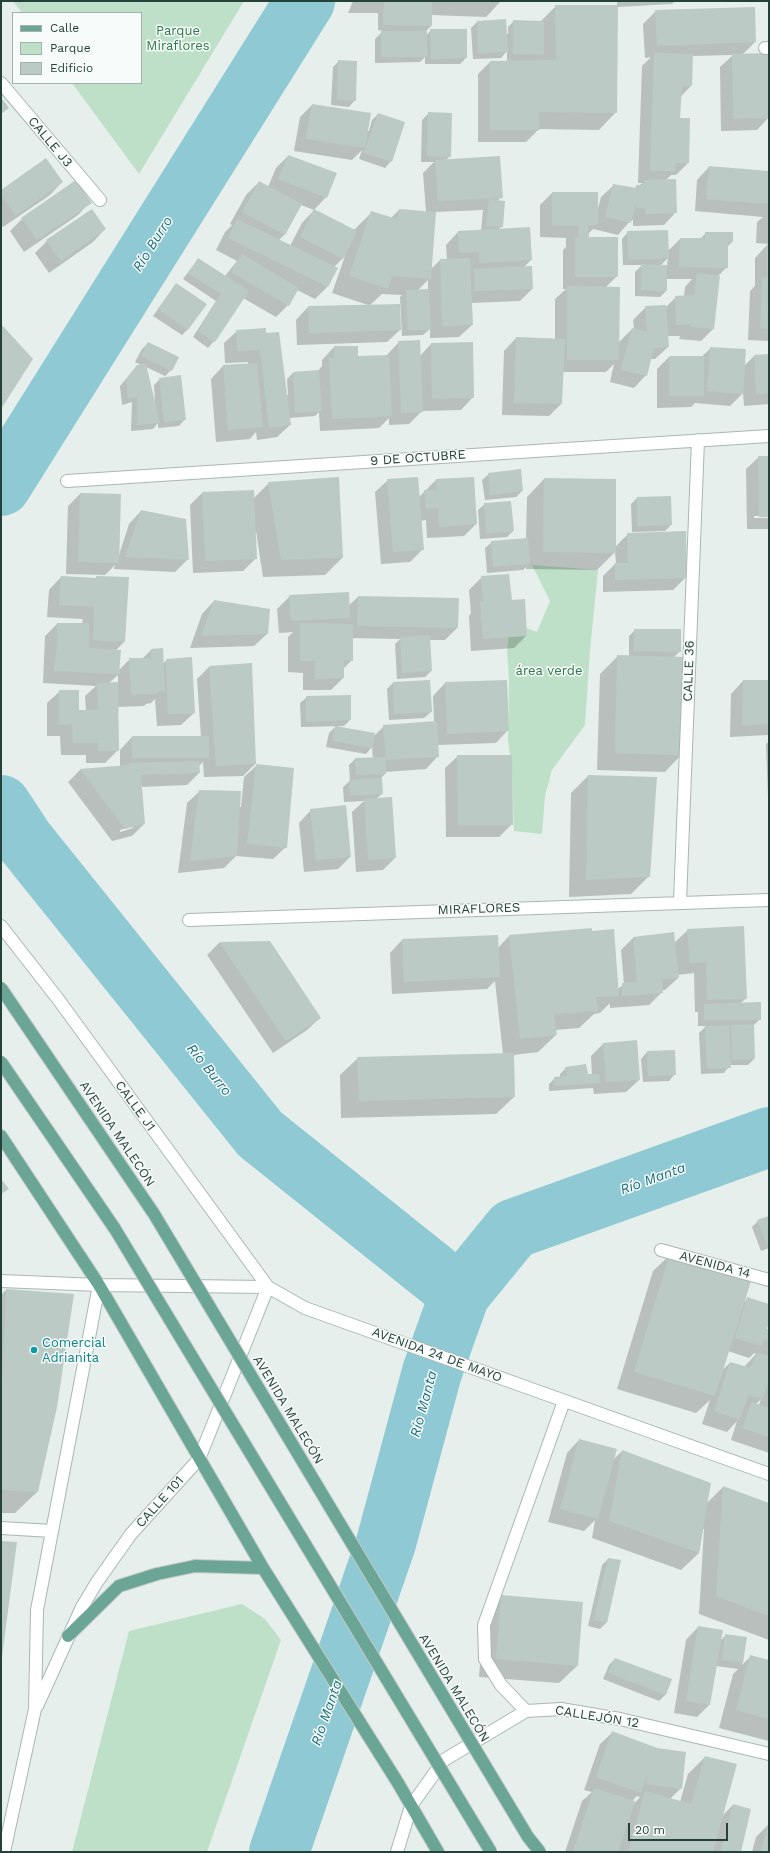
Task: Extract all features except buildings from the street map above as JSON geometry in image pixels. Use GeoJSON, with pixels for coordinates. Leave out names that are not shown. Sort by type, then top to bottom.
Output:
{"type":"FeatureCollection","features":[{"type":"Feature","properties":{"kind":"main road","name":"AVENIDA MALECÓN"},"geometry":{"type":"LineString","coordinates":[[1,988],[154,1214],[528,1837],[540,1852]]}},
{"type":"Feature","properties":{"kind":"main road"},"geometry":{"type":"LineString","coordinates":[[1,1062],[115,1229],[491,1852]]}},
{"type":"Feature","properties":{"kind":"main road"},"geometry":{"type":"LineString","coordinates":[[1,1136],[99,1285],[263,1568],[398,1783],[438,1852]]}},
{"type":"Feature","properties":{"kind":"main road"},"geometry":{"type":"LineString","coordinates":[[68,1636],[119,1586],[157,1574],[195,1566],[263,1568]]}},
{"type":"Feature","properties":{"kind":"street","name":"CALLE J3"},"geometry":{"type":"LineString","coordinates":[[1,83],[100,200]]}},
{"type":"Feature","properties":{"kind":"street","name":"9 DE OCTUBRE"},"geometry":{"type":"LineString","coordinates":[[67,481],[769,436]]}},
{"type":"Feature","properties":{"kind":"street","name":"CALLE 36"},"geometry":{"type":"LineString","coordinates":[[680,902],[698,440]]}},
{"type":"Feature","properties":{"kind":"street","name":"MIRAFLORES"},"geometry":{"type":"LineString","coordinates":[[189,920],[769,900]]}},
{"type":"Feature","properties":{"kind":"street","name":"CALLE J1"},"geometry":{"type":"LineString","coordinates":[[1,926],[58,999],[268,1287]]}},
{"type":"Feature","properties":{"kind":"street","name":"AVENIDA 14"},"geometry":{"type":"LineString","coordinates":[[661,1250],[769,1280]]}},
{"type":"Feature","properties":{"kind":"street","name":"AVENIDA 24 DE MAYO"},"geometry":{"type":"LineString","coordinates":[[1,1281],[99,1285],[268,1287],[305,1308],[769,1474]]}},
{"type":"Feature","properties":{"kind":"street","name":"CALLE 101"},"geometry":{"type":"LineString","coordinates":[[4,1852],[35,1710],[37,1610],[99,1285]]}},
{"type":"Feature","properties":{"kind":"street","name":"CALLE 101"},"geometry":{"type":"LineString","coordinates":[[35,1710],[68,1636],[97,1582],[131,1534],[199,1459],[268,1287]]}},
{"type":"Feature","properties":{"kind":"street"},"geometry":{"type":"LineString","coordinates":[[526,1711],[501,1685],[485,1659],[484,1624],[564,1401]]}},
{"type":"Feature","properties":{"kind":"street"},"geometry":{"type":"LineString","coordinates":[[1,1528],[52,1530]]}},
{"type":"Feature","properties":{"kind":"street","name":"CALLEJÓN 12"},"geometry":{"type":"LineString","coordinates":[[397,1852],[411,1806],[444,1760],[526,1711],[561,1709],[620,1719],[769,1754]]}},
{"type":"Feature","properties":{"kind":"green space","name":"Parque Miraflores"},"geometry":{"type":"Polygon","coordinates":[[[13,1],[244,1],[139,174],[73,84],[142,84],[142,12],[21,12],[13,1]]]}},
{"type":"Feature","properties":{"kind":"green space","name":"área verde"},"geometry":{"type":"Polygon","coordinates":[[[532,565],[598,570],[590,651],[585,725],[552,770],[545,796],[542,834],[514,831],[512,773],[508,740],[509,678],[507,651],[510,622],[537,632],[550,601],[532,565]]]}},
{"type":"Feature","properties":{"kind":"green space"},"geometry":{"type":"Polygon","coordinates":[[[242,1604],[265,1619],[281,1640],[207,1852],[72,1852],[129,1631],[242,1604]]]}},
{"type":"Feature","properties":{"kind":"waterway","name":"Río Burro"},"geometry":{"type":"LineString","coordinates":[[1,486],[305,1]]}},
{"type":"Feature","properties":{"kind":"waterway","name":"Río Burro"},"geometry":{"type":"LineString","coordinates":[[1,805],[24,840],[260,1134],[460,1294]]}},
{"type":"Feature","properties":{"kind":"waterway","name":"Río Manta"},"geometry":{"type":"LineString","coordinates":[[279,1852],[386,1543],[432,1372],[460,1294],[513,1229],[769,1137]]}},
{"type":"Feature","properties":{"kind":"place","name":"Comercial Adrianita"},"geometry":{"type":"Point","coordinates":[34,1350]}}]}
